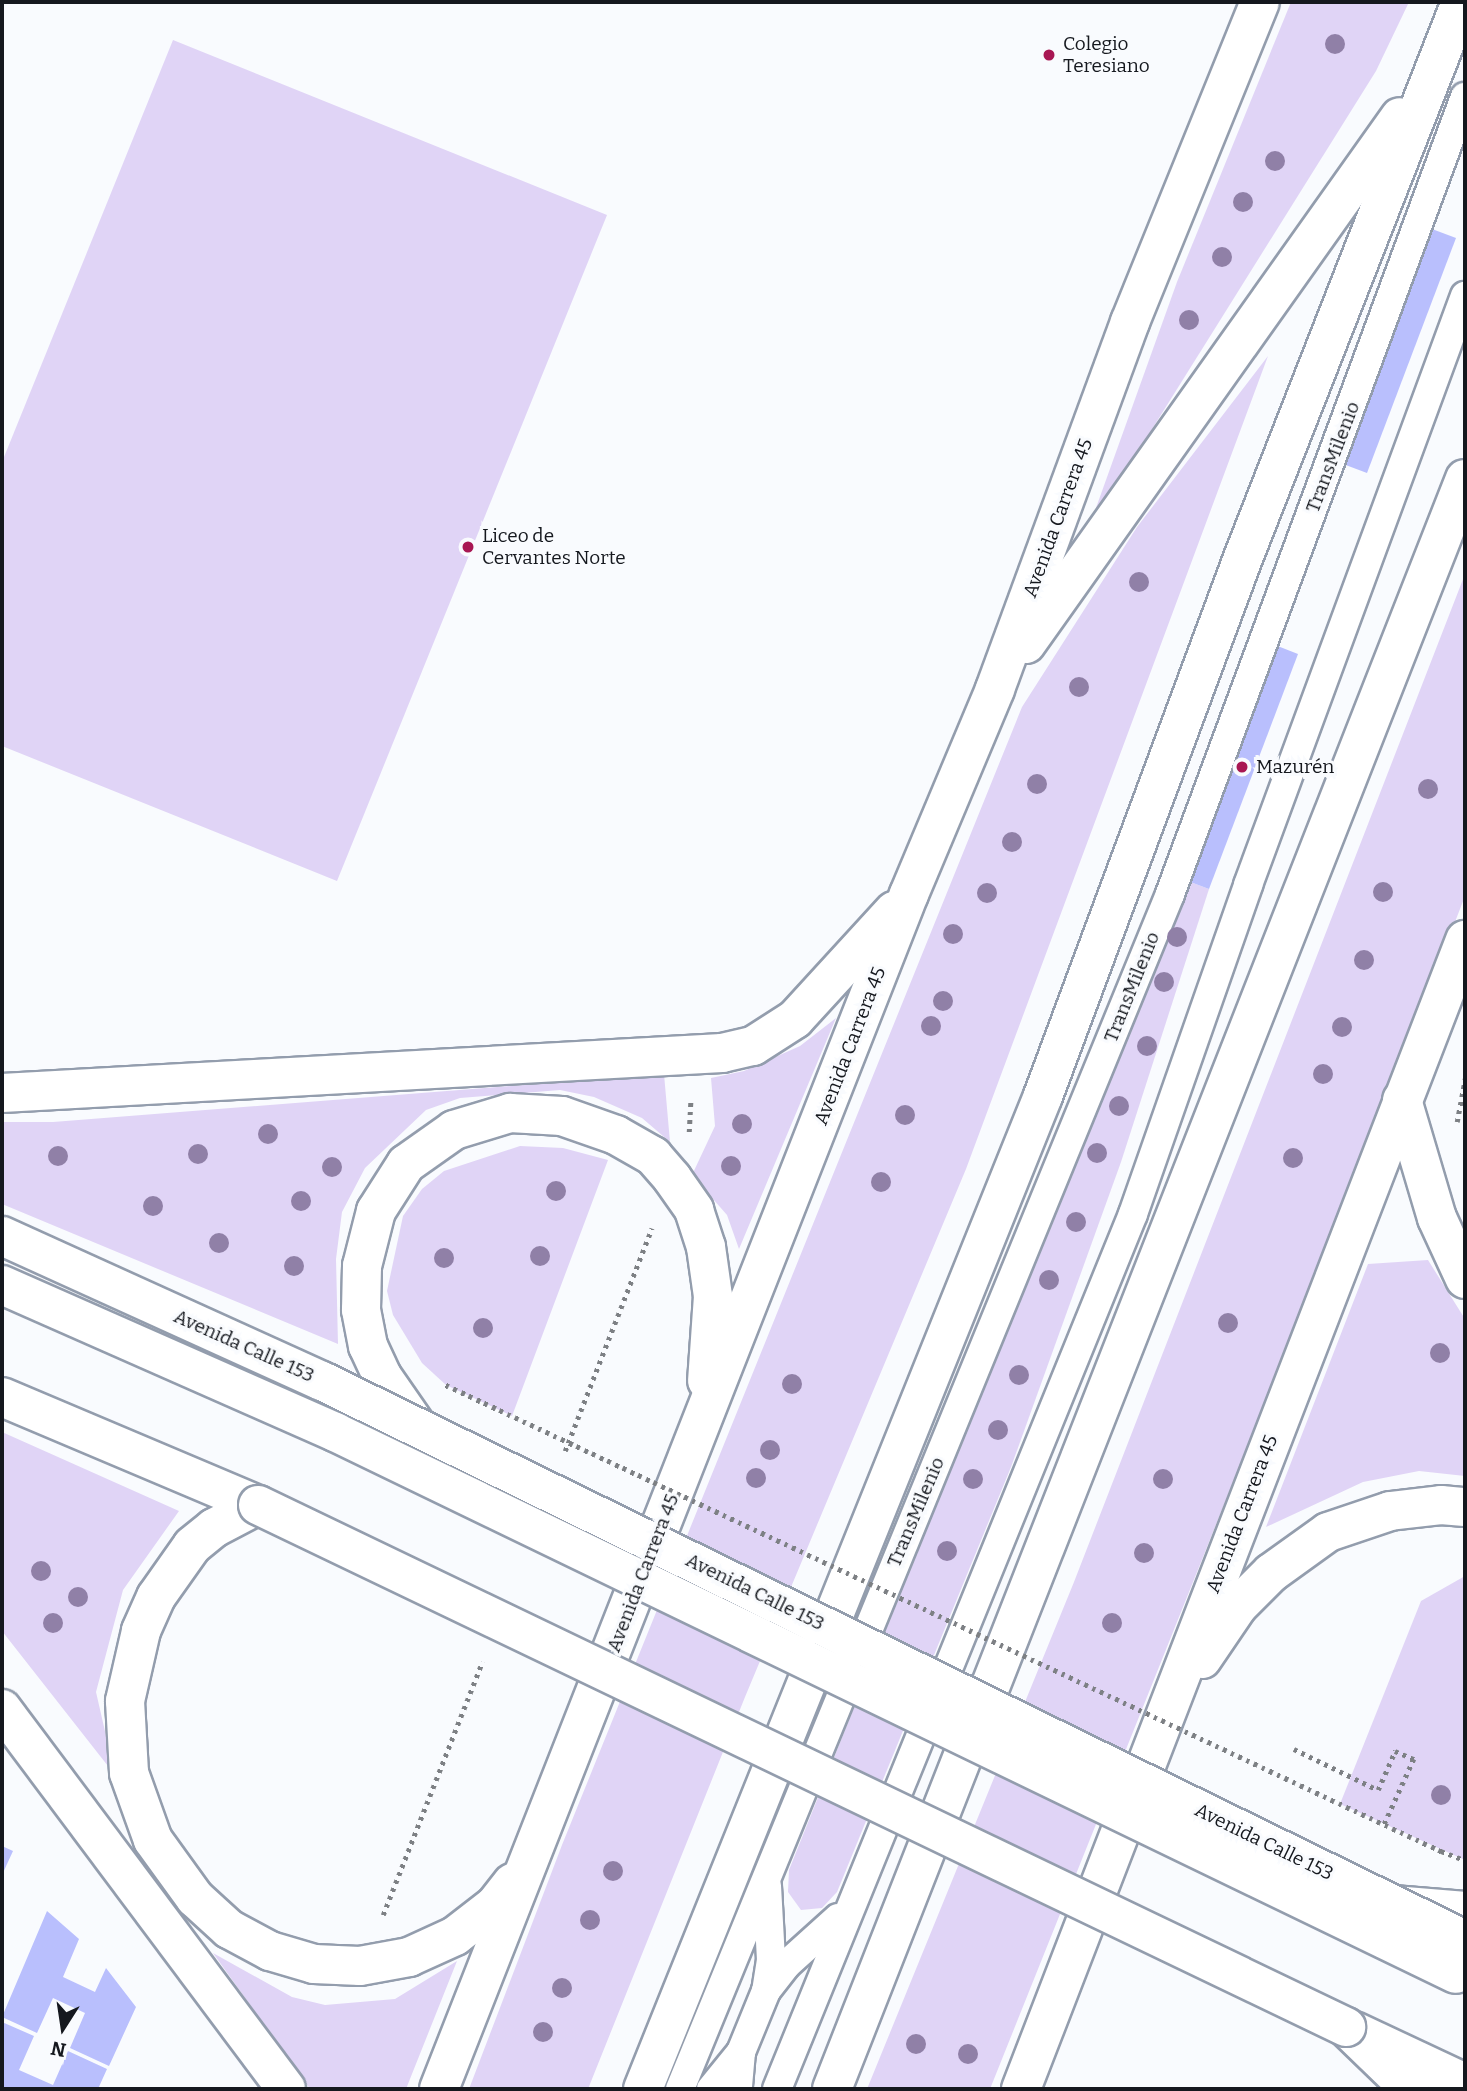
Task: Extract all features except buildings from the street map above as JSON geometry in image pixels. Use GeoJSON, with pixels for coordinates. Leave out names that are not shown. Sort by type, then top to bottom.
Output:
{"type":"FeatureCollection","features":[{"type":"Feature","properties":{"kind":"main road","name":"Avenida Carrera 45"},"geometry":{"type":"LineString","coordinates":[[439,2089],[525,1864],[704,1419],[909,894],[995,689],[1130,322],[1260,2]]}},
{"type":"Feature","properties":{"kind":"main road"},"geometry":{"type":"LineString","coordinates":[[643,2089],[1043,1096],[1243,558],[1461,2]]}},
{"type":"Feature","properties":{"kind":"main road"},"geometry":{"type":"LineString","coordinates":[[995,689],[1436,66]]}},
{"type":"Feature","properties":{"kind":"main road"},"geometry":{"type":"LineString","coordinates":[[832,2089],[1465,479]]}},
{"type":"Feature","properties":{"kind":"main road"},"geometry":{"type":"LineString","coordinates":[[2,1093],[692,1056],[752,1045],[774,1035],[795,1018],[909,894]]}},
{"type":"Feature","properties":{"kind":"main road","name":"Avenida Carrera 45"},"geometry":{"type":"LineString","coordinates":[[1021,2089],[1465,940]]}},
{"type":"Feature","properties":{"kind":"main road"},"geometry":{"type":"LineString","coordinates":[[1402,1100],[1437,1218],[1465,1279]]}},
{"type":"Feature","properties":{"kind":"main road"},"geometry":{"type":"LineString","coordinates":[[418,1427],[382,1376],[368,1346],[361,1310],[362,1266],[376,1211],[406,1164],[454,1130],[510,1113],[562,1116],[643,1151],[672,1178],[694,1210],[713,1296],[704,1419]]}},
{"type":"Feature","properties":{"kind":"main road","name":"Avenida Calle 153"},"geometry":{"type":"LineString","coordinates":[[2,1236],[418,1427],[1465,1940]]}},
{"type":"Feature","properties":{"kind":"main road","name":"Avenida Calle 153"},"geometry":{"type":"LineString","coordinates":[[2,1285],[335,1432],[1465,1978]]}},
{"type":"Feature","properties":{"kind":"main road"},"geometry":{"type":"LineString","coordinates":[[2,1397],[258,1505],[1465,2083]]}},
{"type":"Feature","properties":{"kind":"main road"},"geometry":{"type":"LineString","coordinates":[[258,1505],[214,1528],[192,1546],[156,1597],[141,1631],[125,1701],[129,1773],[153,1840],[195,1898],[229,1929],[270,1951],[314,1964],[360,1966],[409,1956],[456,1936],[495,1905],[525,1864]]}},
{"type":"Feature","properties":{"kind":"main road"},"geometry":{"type":"LineString","coordinates":[[1158,1732],[1238,1606],[1271,1573],[1328,1532],[1390,1511],[1441,1505],[1465,1507]]}},
{"type":"Feature","properties":{"kind":"main road"},"geometry":{"type":"LineString","coordinates":[[2,1709],[286,2089]]}},
{"type":"Feature","properties":{"kind":"main road"},"geometry":{"type":"LineString","coordinates":[[1394,1905],[1465,1911]]}},
{"type":"Feature","properties":{"kind":"main road"},"geometry":{"type":"LineString","coordinates":[[1346,2027],[1409,2089]]}},
{"type":"Feature","properties":{"kind":"lane","name":"TransMilenio"},"geometry":{"type":"LineString","coordinates":[[680,2089],[769,1866],[1170,894],[1465,97]]}},
{"type":"Feature","properties":{"kind":"lane","name":"TransMilenio"},"geometry":{"type":"LineString","coordinates":[[777,2089],[850,1902],[1133,1214],[1248,885],[1465,296]]}},
{"type":"Feature","properties":{"kind":"lane","name":"TransMilenio"},"geometry":{"type":"LineString","coordinates":[[711,2089],[741,2052],[766,1991],[771,1960],[766,1906],[769,1866]]}},
{"type":"Feature","properties":{"kind":"lane","name":"TransMilenio"},"geometry":{"type":"LineString","coordinates":[[766,1991],[850,1902]]}},
{"type":"Feature","properties":{"kind":"lane","name":"TransMilenio"},"geometry":{"type":"LineString","coordinates":[[738,2089],[741,2052]]}},
{"type":"Feature","properties":{"kind":"path"},"geometry":{"type":"LineString","coordinates":[[672,1178],[691,1128],[692,1056]]}},
{"type":"Feature","properties":{"kind":"path"},"geometry":{"type":"LineString","coordinates":[[438,1378],[446,1385],[1384,1825],[1465,1860]]}},
{"type":"Feature","properties":{"kind":"path"},"geometry":{"type":"LineString","coordinates":[[1294,1749],[1378,1790],[1395,1751],[1413,1759],[1384,1825]]}},
{"type":"Feature","properties":{"kind":"shaded area"},"geometry":{"type":"Polygon","coordinates":[[[1291,2],[1409,2],[1376,71],[1087,533],[1177,282],[1291,2]]]}},
{"type":"Feature","properties":{"kind":"shaded area"},"geometry":{"type":"Polygon","coordinates":[[[173,40],[607,215],[337,881],[2,746],[2,462],[173,40]]]}},
{"type":"Feature","properties":{"kind":"shaded area"},"geometry":{"type":"Polygon","coordinates":[[[1268,356],[966,1169],[745,1697],[588,2089],[469,2089],[562,1845],[1022,707],[1137,527],[1268,356]]]}},
{"type":"Feature","properties":{"kind":"shaded area"},"geometry":{"type":"Polygon","coordinates":[[[1465,574],[1465,896],[1398,1070],[990,2089],[867,2089],[1074,1582],[1465,574]]]}},
{"type":"Feature","properties":{"kind":"shaded area"},"geometry":{"type":"Polygon","coordinates":[[[1185,880],[1209,889],[1121,1162],[1011,1467],[837,1892],[822,1908],[801,1910],[788,1892],[789,1870],[1185,880]]]}},
{"type":"Feature","properties":{"kind":"shaded area"},"geometry":{"type":"Polygon","coordinates":[[[836,1018],[739,1249],[727,1215],[692,1175],[715,1126],[711,1078],[744,1071],[800,1046],[836,1018]]]}},
{"type":"Feature","properties":{"kind":"shaded area"},"geometry":{"type":"Polygon","coordinates":[[[664,1074],[670,1142],[642,1118],[594,1097],[560,1090],[460,1098],[426,1110],[365,1168],[342,1212],[336,1259],[338,1344],[2,1204],[2,1122],[53,1122],[664,1074]]]}},
{"type":"Feature","properties":{"kind":"shaded area"},"geometry":{"type":"Polygon","coordinates":[[[520,1146],[563,1148],[608,1160],[512,1416],[446,1385],[422,1363],[393,1315],[387,1291],[403,1216],[422,1189],[444,1171],[520,1146]]]}},
{"type":"Feature","properties":{"kind":"shaded area"},"geometry":{"type":"Polygon","coordinates":[[[1428,1260],[1465,1319],[1465,1476],[1419,1471],[1363,1482],[1266,1527],[1368,1264],[1428,1260]]]}},
{"type":"Feature","properties":{"kind":"shaded area"},"geometry":{"type":"Polygon","coordinates":[[[2,1432],[179,1511],[123,1590],[96,1692],[115,1775],[2,1631],[2,1432]]]}},
{"type":"Feature","properties":{"kind":"shaded area"},"geometry":{"type":"Polygon","coordinates":[[[1465,1576],[1465,1860],[1340,1804],[1421,1601],[1465,1576]]]}},
{"type":"Feature","properties":{"kind":"shaded area"},"geometry":{"type":"Polygon","coordinates":[[[213,1953],[292,1997],[325,2005],[395,1999],[457,1961],[406,2089],[310,2089],[213,1953]]]}},
{"type":"Feature","properties":{"kind":"place","name":"Colegio Teresiano"},"geometry":{"type":"Point","coordinates":[1049,55]}},
{"type":"Feature","properties":{"kind":"place","name":"Liceo de Cervantes Norte"},"geometry":{"type":"Point","coordinates":[468,547]}},
{"type":"Feature","properties":{"kind":"place","name":"Mazurén"},"geometry":{"type":"Point","coordinates":[1242,767]}}]}
